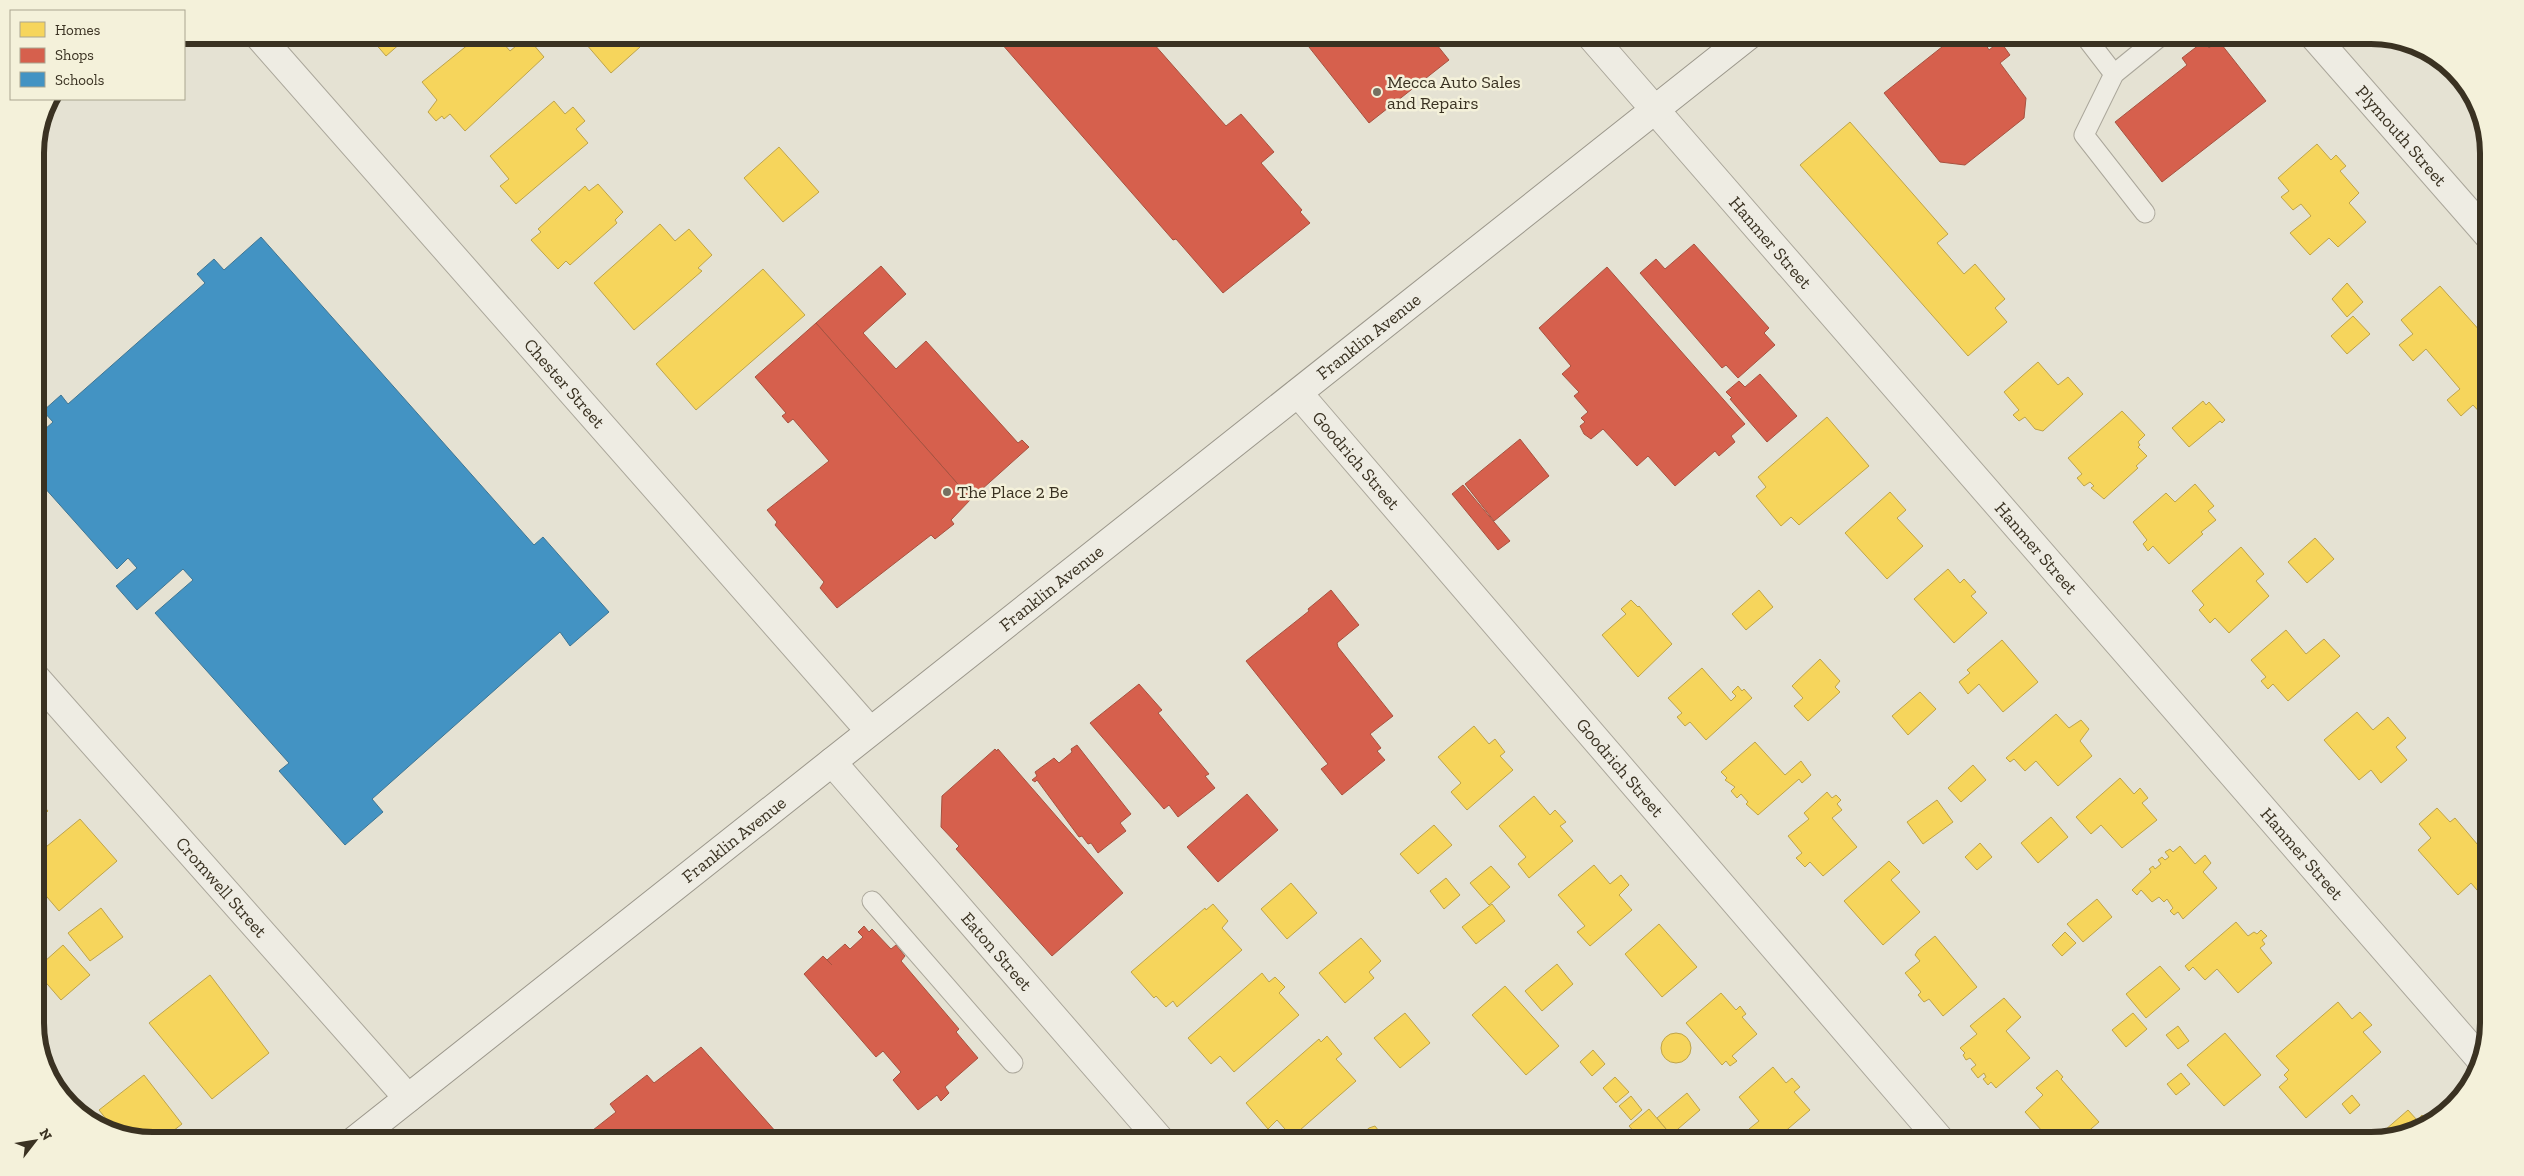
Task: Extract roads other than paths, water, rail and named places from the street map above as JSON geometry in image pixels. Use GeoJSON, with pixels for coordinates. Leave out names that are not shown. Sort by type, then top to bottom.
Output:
{"type":"FeatureCollection","features":[{"type":"Feature","properties":{"kind":"street","name":"Chester Street"},"geometry":{"type":"LineString","coordinates":[[266,44],[870,731]]}},
{"type":"Feature","properties":{"kind":"street","name":"Hanmer Street"},"geometry":{"type":"LineString","coordinates":[[1598,44],[2476,1054]]}},
{"type":"Feature","properties":{"kind":"street","name":"Franklin Avenue"},"geometry":{"type":"LineString","coordinates":[[365,1132],[1738,44]]}},
{"type":"Feature","properties":{"kind":"street","name":"Plymouth Street"},"geometry":{"type":"LineString","coordinates":[[2321,44],[2480,226]]}},
{"type":"Feature","properties":{"kind":"street","name":"Goodrich Street"},"geometry":{"type":"LineString","coordinates":[[1298,393],[1933,1132]]}},
{"type":"Feature","properties":{"kind":"street","name":"Cromwell Street"},"geometry":{"type":"LineString","coordinates":[[44,687],[408,1098]]}},
{"type":"Feature","properties":{"kind":"street","name":"Eaton Street"},"geometry":{"type":"LineString","coordinates":[[832,762],[1153,1132]]}},
{"type":"Feature","properties":{"kind":"lane"},"geometry":{"type":"LineString","coordinates":[[2091,44],[2114,74]]}},
{"type":"Feature","properties":{"kind":"lane"},"geometry":{"type":"LineString","coordinates":[[2145,213],[2084,135],[2114,74],[2151,44]]}},
{"type":"Feature","properties":{"kind":"lane"},"geometry":{"type":"LineString","coordinates":[[872,901],[1013,1063]]}},
{"type":"Feature","properties":{"kind":"place","name":"Mecca Auto Sales and Repairs"},"geometry":{"type":"Point","coordinates":[1377,92]}},
{"type":"Feature","properties":{"kind":"place","name":"The Place 2 Be"},"geometry":{"type":"Point","coordinates":[947,492]}}]}
